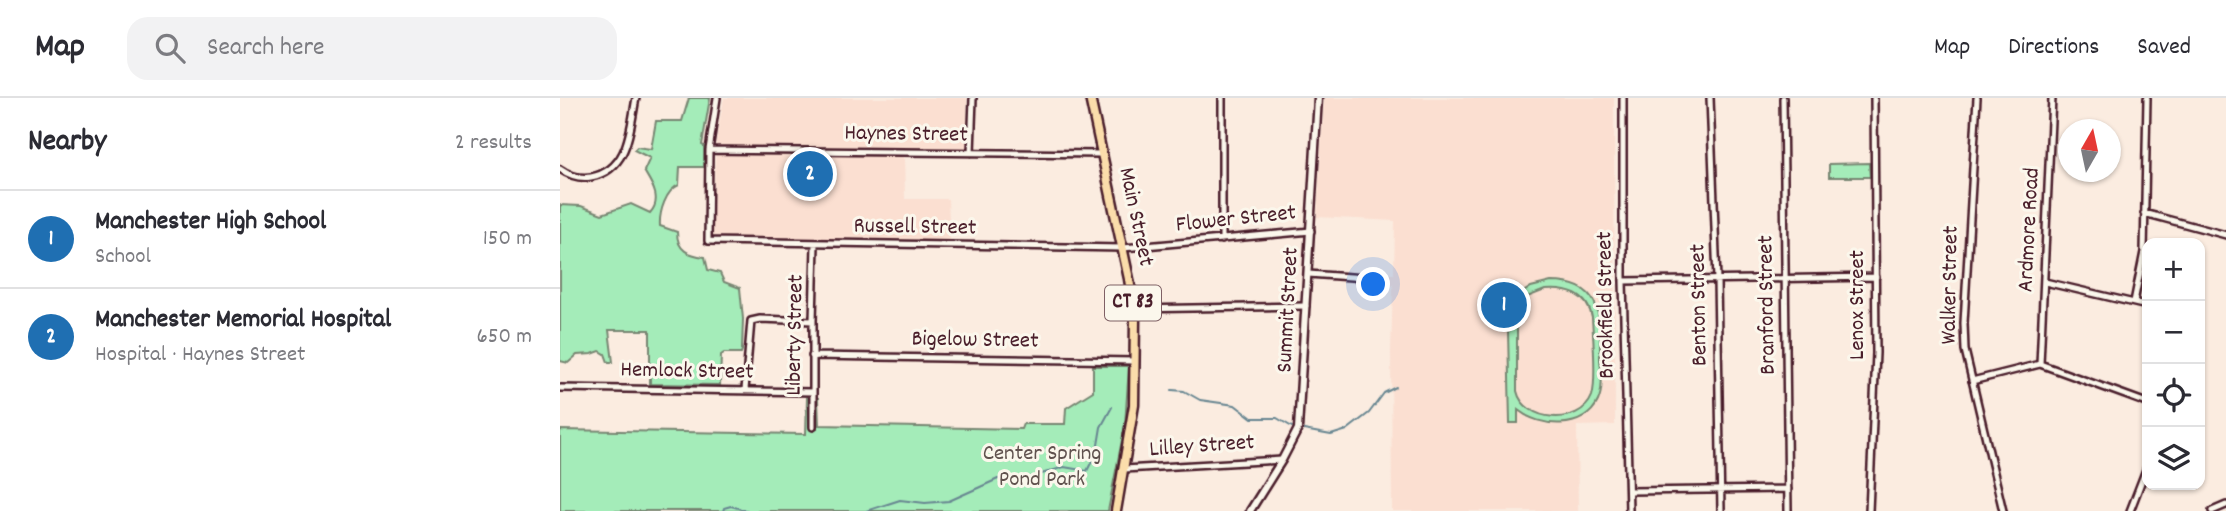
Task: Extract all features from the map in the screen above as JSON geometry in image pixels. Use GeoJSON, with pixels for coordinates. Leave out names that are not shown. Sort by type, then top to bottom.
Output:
{"type":"FeatureCollection","features":[{"type":"Feature","properties":{"kind":"main road","name":"Main Street"},"geometry":{"type":"LineString","coordinates":[[1090,98],[1134,309],[1134,412],[1116,511]]}},
{"type":"Feature","properties":{"kind":"street"},"geometry":{"type":"LineString","coordinates":[[560,169],[581,179],[610,170],[621,158],[628,142],[636,98]]}},
{"type":"Feature","properties":{"kind":"street"},"geometry":{"type":"LineString","coordinates":[[709,150],[717,98]]}},
{"type":"Feature","properties":{"kind":"street"},"geometry":{"type":"LineString","coordinates":[[971,153],[973,98]]}},
{"type":"Feature","properties":{"kind":"street"},"geometry":{"type":"LineString","coordinates":[[1222,98],[1222,240]]}},
{"type":"Feature","properties":{"kind":"street","name":"Summit Street"},"geometry":{"type":"LineString","coordinates":[[1250,511],[1282,460],[1298,427],[1318,98]]}},
{"type":"Feature","properties":{"kind":"street","name":"Brookfield Street"},"geometry":{"type":"LineString","coordinates":[[1623,98],[1623,281],[1629,511]]}},
{"type":"Feature","properties":{"kind":"street","name":"Benton Street"},"geometry":{"type":"LineString","coordinates":[[1710,98],[1717,280],[1721,511]]}},
{"type":"Feature","properties":{"kind":"street","name":"Branford Street"},"geometry":{"type":"LineString","coordinates":[[1783,98],[1788,511]]}},
{"type":"Feature","properties":{"kind":"street","name":"Lenox Street"},"geometry":{"type":"LineString","coordinates":[[1869,511],[1876,353],[1874,98]]}},
{"type":"Feature","properties":{"kind":"street","name":"Walker Street"},"geometry":{"type":"LineString","coordinates":[[1977,98],[1964,323],[1965,350],[2003,511]]}},
{"type":"Feature","properties":{"kind":"street","name":"Ardmore Road"},"geometry":{"type":"LineString","coordinates":[[2040,364],[2052,98]]}},
{"type":"Feature","properties":{"kind":"street"},"geometry":{"type":"LineString","coordinates":[[2134,302],[2143,264],[2147,98]]}},
{"type":"Feature","properties":{"kind":"street","name":"Haynes Street"},"geometry":{"type":"LineString","coordinates":[[709,150],[1102,154]]}},
{"type":"Feature","properties":{"kind":"street","name":"Russell Street"},"geometry":{"type":"LineString","coordinates":[[709,150],[708,241],[1123,248]]}},
{"type":"Feature","properties":{"kind":"street"},"geometry":{"type":"LineString","coordinates":[[2144,213],[2226,235]]}},
{"type":"Feature","properties":{"kind":"street","name":"Flower Street"},"geometry":{"type":"LineString","coordinates":[[1123,248],[1311,231]]}},
{"type":"Feature","properties":{"kind":"street","name":"Liberty Street"},"geometry":{"type":"LineString","coordinates":[[813,427],[815,244]]}},
{"type":"Feature","properties":{"kind":"street"},"geometry":{"type":"LineString","coordinates":[[1308,274],[1380,279]]}},
{"type":"Feature","properties":{"kind":"street"},"geometry":{"type":"LineString","coordinates":[[1623,281],[1875,277]]}},
{"type":"Feature","properties":{"kind":"street"},"geometry":{"type":"LineString","coordinates":[[2045,282],[2142,304]]}},
{"type":"Feature","properties":{"kind":"street"},"geometry":{"type":"LineString","coordinates":[[1134,309],[1306,306]]}},
{"type":"Feature","properties":{"kind":"street"},"geometry":{"type":"LineString","coordinates":[[745,390],[751,321],[813,321]]}},
{"type":"Feature","properties":{"kind":"street","name":"Bigelow Street"},"geometry":{"type":"LineString","coordinates":[[812,356],[1136,361]]}},
{"type":"Feature","properties":{"kind":"street"},"geometry":{"type":"LineString","coordinates":[[1972,381],[2040,364],[2142,401]]}},
{"type":"Feature","properties":{"kind":"street","name":"Hemlock Street"},"geometry":{"type":"LineString","coordinates":[[560,388],[813,392]]}},
{"type":"Feature","properties":{"kind":"street","name":"Lilley Street"},"geometry":{"type":"LineString","coordinates":[[1124,470],[1282,460]]}},
{"type":"Feature","properties":{"kind":"street"},"geometry":{"type":"LineString","coordinates":[[2130,511],[2142,480]]}},
{"type":"Feature","properties":{"kind":"street"},"geometry":{"type":"LineString","coordinates":[[1629,491],[1788,489]]}},
{"type":"Feature","properties":{"kind":"street"},"geometry":{"type":"LineString","coordinates":[[2212,511],[2226,505]]}},
{"type":"Feature","properties":{"kind":"shaded area"},"geometry":{"type":"Polygon","coordinates":[[[724,98],[967,98],[967,149],[904,149],[905,199],[948,199],[950,241],[712,237],[716,141],[724,98]]]}},
{"type":"Feature","properties":{"kind":"shaded area"},"geometry":{"type":"Polygon","coordinates":[[[1324,98],[1614,98],[1615,425],[1577,426],[1578,511],[1392,511],[1393,285],[1387,285],[1388,274],[1394,274],[1395,221],[1317,217],[1324,98]]]}},
{"type":"Feature","properties":{"kind":"green space"},"geometry":{"type":"Polygon","coordinates":[[[689,98],[710,98],[702,145],[704,167],[680,167],[679,185],[670,192],[664,202],[660,226],[677,232],[679,244],[685,251],[705,257],[708,270],[720,273],[724,282],[740,288],[743,319],[741,353],[721,355],[720,385],[650,384],[650,330],[609,330],[613,362],[608,362],[605,354],[600,351],[577,355],[568,363],[560,361],[560,205],[581,206],[602,214],[631,204],[650,213],[656,197],[644,171],[650,158],[634,150],[637,147],[651,149],[656,121],[682,121],[689,98]]]}},
{"type":"Feature","properties":{"kind":"green space"},"geometry":{"type":"Polygon","coordinates":[[[1869,163],[1870,177],[1829,177],[1829,164],[1869,163]]]}},
{"type":"Feature","properties":{"kind":"green space"},"geometry":{"type":"Polygon","coordinates":[[[1551,282],[1568,284],[1581,288],[1590,295],[1595,305],[1600,329],[1601,391],[1591,411],[1572,422],[1549,423],[1518,410],[1518,423],[1510,423],[1507,284],[1515,284],[1516,297],[1531,287],[1551,282]],[[1553,290],[1527,297],[1517,311],[1517,391],[1530,409],[1553,417],[1576,413],[1586,406],[1592,396],[1594,369],[1590,310],[1575,294],[1553,290]]]}},
{"type":"Feature","properties":{"kind":"green space","name":"Center Spring Pond Park"},"geometry":{"type":"Polygon","coordinates":[[[1093,366],[1129,366],[1125,425],[1108,511],[560,511],[560,430],[806,434],[807,398],[818,398],[819,425],[1021,429],[1023,424],[1065,424],[1066,408],[1093,391],[1093,366]]]}},
{"type":"Feature","properties":{"kind":"waterway"},"geometry":{"type":"LineString","coordinates":[[1304,430],[1331,435],[1347,430],[1369,413],[1384,393],[1396,387]]}},
{"type":"Feature","properties":{"kind":"waterway"},"geometry":{"type":"LineString","coordinates":[[1172,390],[1184,391],[1200,400],[1235,405],[1252,418],[1277,418],[1292,427]]}},
{"type":"Feature","properties":{"kind":"waterway"},"geometry":{"type":"LineString","coordinates":[[866,511],[900,500],[925,503],[949,501],[998,479],[1032,477],[1064,467],[1087,471],[1097,451],[1101,427],[1112,407]]}},
{"type":"Feature","properties":{"kind":"waterway"},"geometry":{"type":"LineString","coordinates":[[723,511],[731,506],[748,511]]}},
{"type":"Feature","properties":{"kind":"place","name":"Manchester Memorial Hospital"},"geometry":{"type":"Point","coordinates":[810,174]}},
{"type":"Feature","properties":{"kind":"place","name":"Manchester High School"},"geometry":{"type":"Point","coordinates":[1504,305]}}]}
